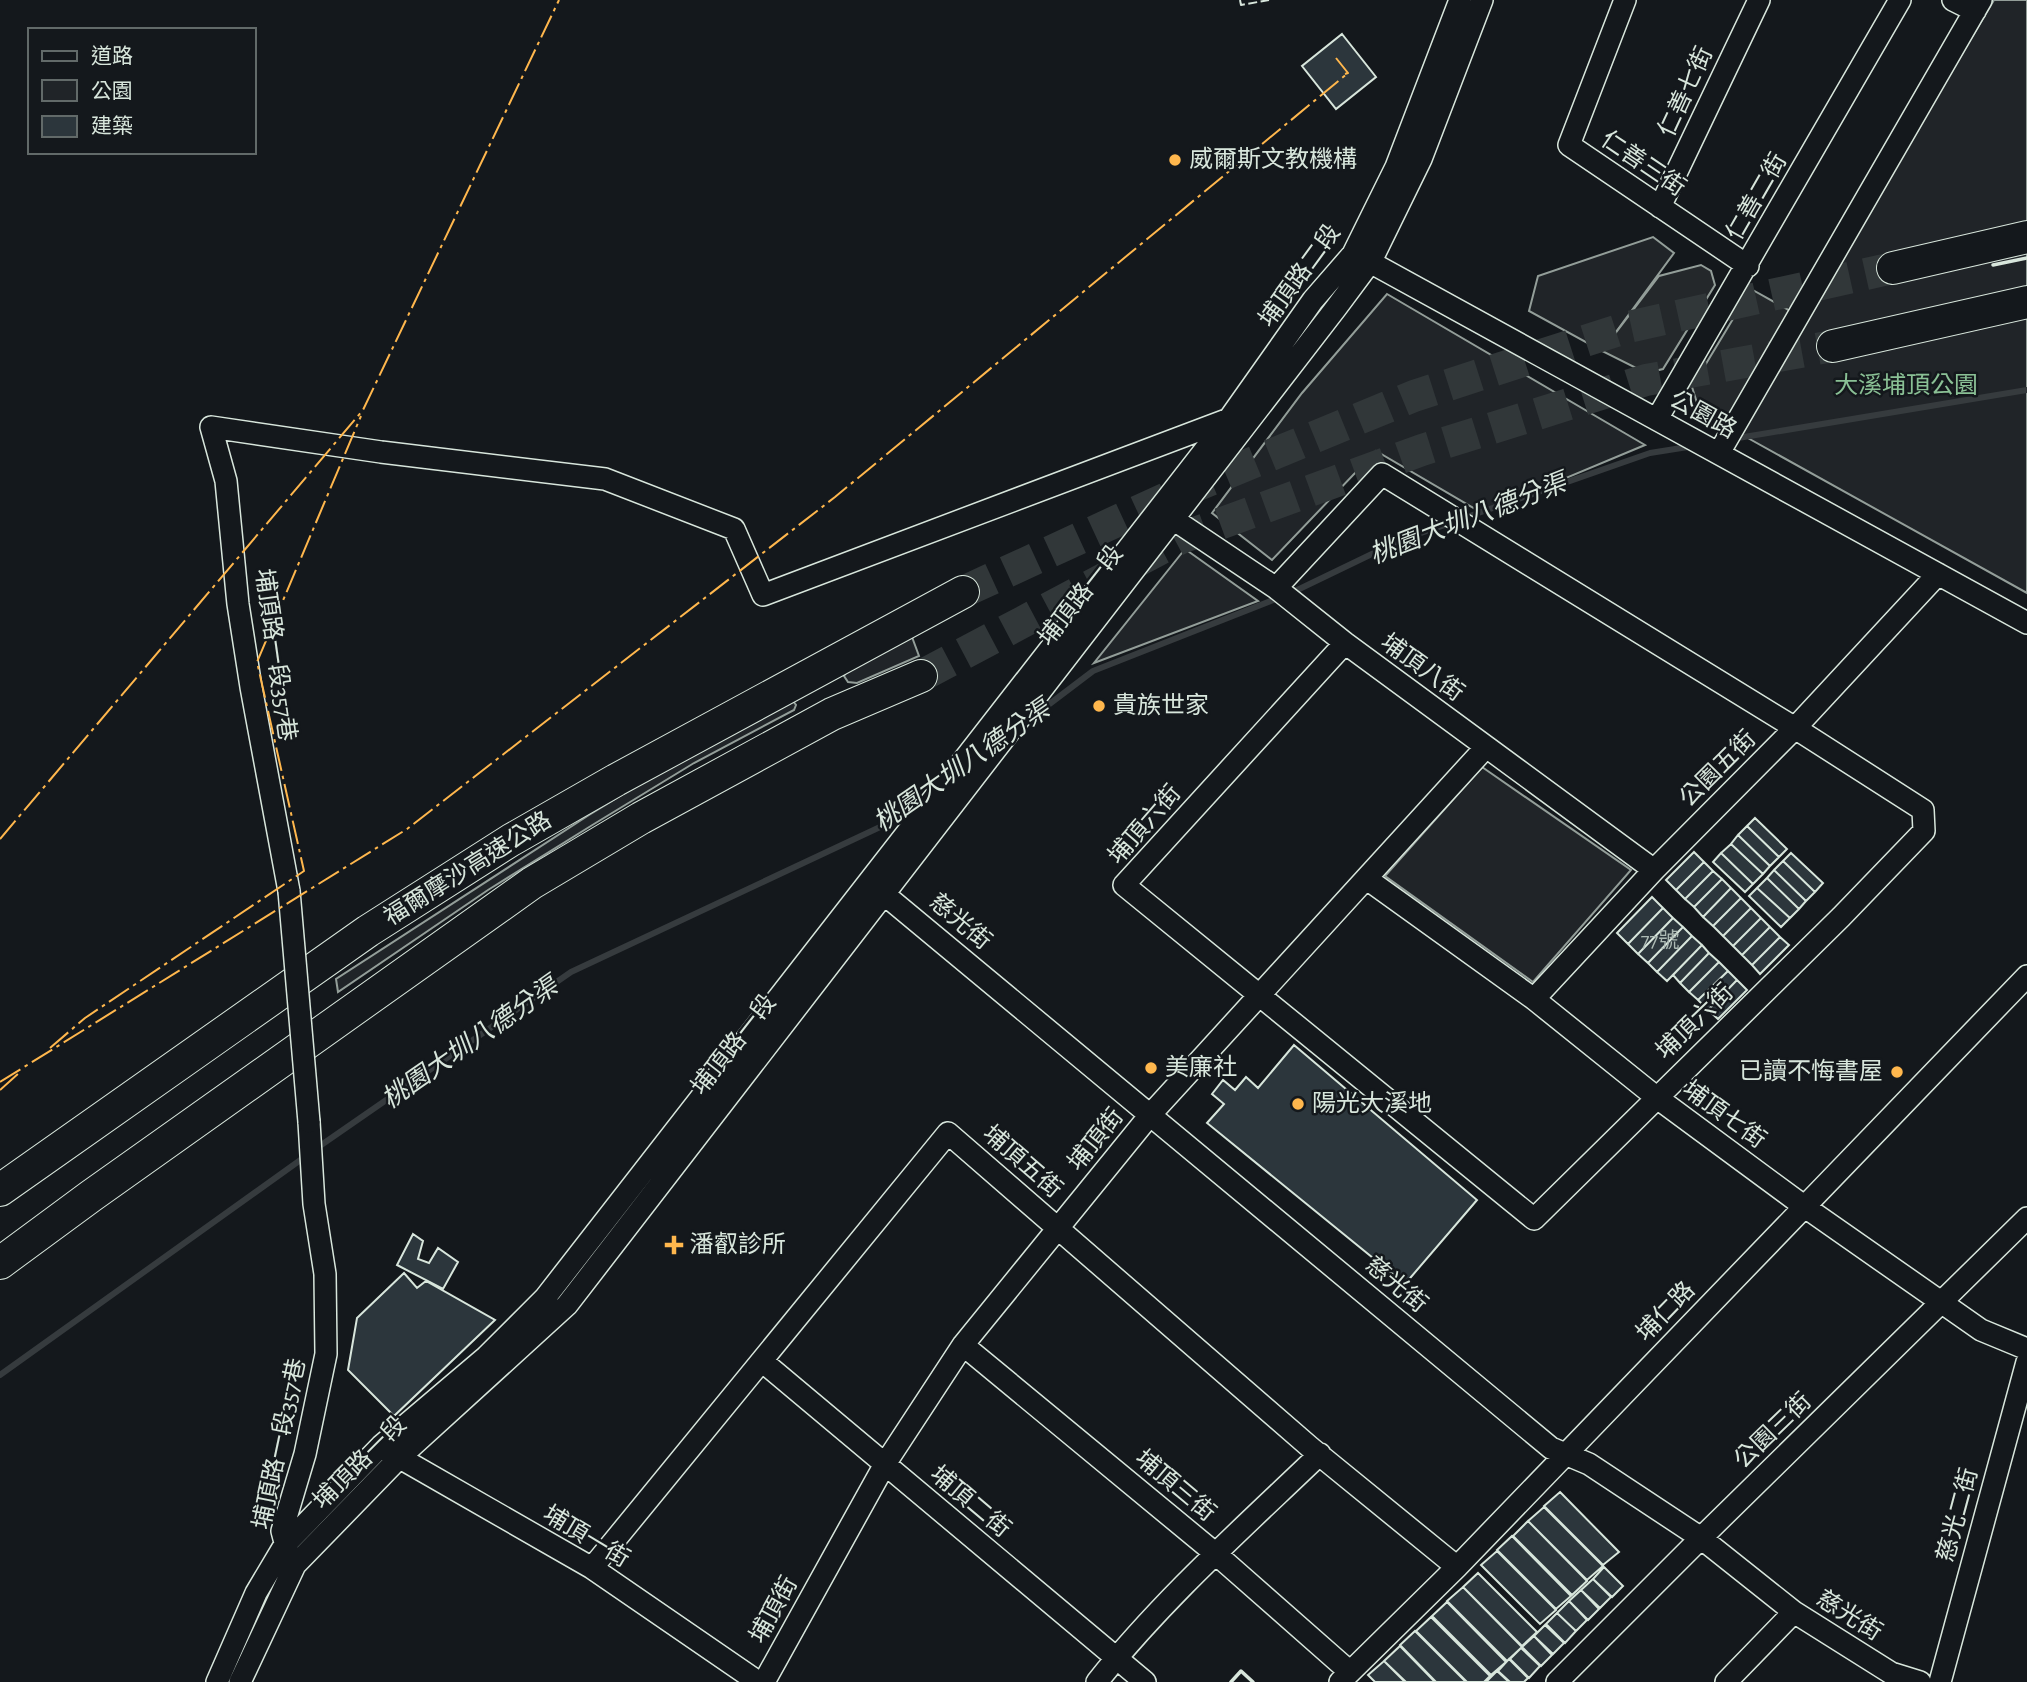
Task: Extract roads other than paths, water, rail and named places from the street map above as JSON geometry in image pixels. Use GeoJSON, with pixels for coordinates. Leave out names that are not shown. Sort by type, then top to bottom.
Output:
{"type":"FeatureCollection","features":[{"type":"Feature","properties":{"kind":"highway"},"geometry":{"type":"LineString","coordinates":[[1893,268],[2027,237]]}},
{"type":"Feature","properties":{"kind":"highway"},"geometry":{"type":"LineString","coordinates":[[1833,346],[2027,302]]}},
{"type":"Feature","properties":{"kind":"highway","name":"福爾摩沙高速公路"},"geometry":{"type":"LineString","coordinates":[[0,1191],[368,931],[489,854],[616,780],[963,592]]}},
{"type":"Feature","properties":{"kind":"highway","name":"福爾摩沙高速公路"},"geometry":{"type":"LineString","coordinates":[[0,1263],[532,883],[641,818],[832,714],[921,676]]}},
{"type":"Feature","properties":{"kind":"highway"},"geometry":{"type":"LineString","coordinates":[[807,678],[832,714]]}},
{"type":"Feature","properties":{"kind":"street","name":"埔頂路二段"},"geometry":{"type":"LineString","coordinates":[[1228,419],[1313,300],[1362,258],[1460,0]]}},
{"type":"Feature","properties":{"kind":"street","name":"埔頂路二段"},"geometry":{"type":"LineString","coordinates":[[1252,417],[1362,258],[1421,159],[1482,0]]}},
{"type":"Feature","properties":{"kind":"street","name":"仁善三街"},"geometry":{"type":"LineString","coordinates":[[1625,0],[1569,145],[1748,266]]}},
{"type":"Feature","properties":{"kind":"street","name":"仁善七街"},"geometry":{"type":"LineString","coordinates":[[1661,207],[1759,0]]}},
{"type":"Feature","properties":{"kind":"street","name":"仁善二街"},"geometry":{"type":"LineString","coordinates":[[1657,419],[1900,0]]}},
{"type":"Feature","properties":{"kind":"street"},"geometry":{"type":"LineString","coordinates":[[1719,453],[1978,6],[1953,0]]}},
{"type":"Feature","properties":{"kind":"street","name":"公園路"},"geometry":{"type":"LineString","coordinates":[[1362,258],[2027,623]]}},
{"type":"Feature","properties":{"kind":"street","name":"埔頂路一段"},"geometry":{"type":"LineString","coordinates":[[240,1682],[295,1565],[399,1458],[567,1305],[877,888],[1166,515],[1252,417]]}},
{"type":"Feature","properties":{"kind":"street","name":"埔頂路一段"},"geometry":{"type":"LineString","coordinates":[[1166,515],[1228,419]]}},
{"type":"Feature","properties":{"kind":"street","name":"埔頂路一段357巷"},"geometry":{"type":"LineString","coordinates":[[295,1565],[284,1546],[282,1531],[305,1454],[326,1354],[325,1274],[314,1204],[289,891],[238,604],[226,481],[211,427],[381,452],[605,479],[734,529],[763,595],[1228,419]]}},
{"type":"Feature","properties":{"kind":"street","name":"埔頂六街"},"geometry":{"type":"LineString","coordinates":[[1276,588],[1382,474],[1795,728],[1923,810],[1924,831],[1841,917],[1534,1219],[1124,885],[1345,643]]}},
{"type":"Feature","properties":{"kind":"street","name":"埔頂八街"},"geometry":{"type":"LineString","coordinates":[[1166,515],[1276,588],[1345,643],[1654,870]]}},
{"type":"Feature","properties":{"kind":"street","name":"公園五街"},"geometry":{"type":"LineString","coordinates":[[1534,999],[1654,870],[1795,728],[1938,574]]}},
{"type":"Feature","properties":{"kind":"street","name":"埔頂街"},"geometry":{"type":"LineString","coordinates":[[764,1682],[885,1464],[963,1345],[1150,1115],[1486,747]]}},
{"type":"Feature","properties":{"kind":"street","name":"埔頂七街"},"geometry":{"type":"LineString","coordinates":[[1367,879],[1534,999],[1656,1097],[1805,1207],[1981,1330],[2027,1349]]}},
{"type":"Feature","properties":{"kind":"street","name":"埔頂路一段"},"geometry":{"type":"LineString","coordinates":[[217,1682],[256,1593],[284,1546],[381,1446],[486,1357],[545,1298],[877,888]]}},
{"type":"Feature","properties":{"kind":"street","name":"慈光街"},"geometry":{"type":"LineString","coordinates":[[877,888],[1550,1448],[1589,1464],[1701,1538],[1794,1612],[1891,1673],[1920,1682]]}},
{"type":"Feature","properties":{"kind":"street","name":"埔仁路"},"geometry":{"type":"LineString","coordinates":[[1345,1677],[1457,1567],[2027,976]]}},
{"type":"Feature","properties":{"kind":"street","name":"埔頂五街"},"geometry":{"type":"LineString","coordinates":[[592,1568],[948,1133],[1320,1454],[1457,1567]]}},
{"type":"Feature","properties":{"kind":"street","name":"公園三街"},"geometry":{"type":"LineString","coordinates":[[1557,1682],[2027,1219]]}},
{"type":"Feature","properties":{"kind":"street","name":"埔頂三街"},"geometry":{"type":"LineString","coordinates":[[963,1345],[1216,1554],[1345,1677]]}},
{"type":"Feature","properties":{"kind":"street","name":"埔頂二街"},"geometry":{"type":"LineString","coordinates":[[762,1361],[1145,1682]]}},
{"type":"Feature","properties":{"kind":"street","name":"慈光二街"},"geometry":{"type":"LineString","coordinates":[[1940,1682],[2027,1362]]}},
{"type":"Feature","properties":{"kind":"street","name":"埔頂一街"},"geometry":{"type":"LineString","coordinates":[[381,1446],[592,1568],[758,1682]]}},
{"type":"Feature","properties":{"kind":"street"},"geometry":{"type":"LineString","coordinates":[[1097,1682],[1116,1658],[1216,1554],[1320,1454]]}},
{"type":"Feature","properties":{"kind":"street"},"geometry":{"type":"LineString","coordinates":[[1726,1682],[1794,1612]]}},
{"type":"Feature","properties":{"kind":"waterway","name":"桃園大圳八德分渠"},"geometry":{"type":"LineString","coordinates":[[1732,439],[2027,390]]}},
{"type":"Feature","properties":{"kind":"waterway","name":"桃園大圳八德分渠"},"geometry":{"type":"LineString","coordinates":[[1464,518],[1650,453],[1694,446]]}},
{"type":"Feature","properties":{"kind":"waterway","name":"桃園大圳八德分渠"},"geometry":{"type":"LineString","coordinates":[[1291,593],[1403,539],[1451,523]]}},
{"type":"Feature","properties":{"kind":"waterway","name":"桃園大圳八德分渠"},"geometry":{"type":"LineString","coordinates":[[1031,718],[1093,671],[1281,597]]}},
{"type":"Feature","properties":{"kind":"waterway","name":"桃園大圳八德分渠"},"geometry":{"type":"LineString","coordinates":[[314,1150],[571,972],[895,820],[922,800]]}},
{"type":"Feature","properties":{"kind":"waterway","name":"桃園大圳八德分渠"},"geometry":{"type":"LineString","coordinates":[[0,1375],[306,1156]]}},
{"type":"Feature","properties":{"kind":"tunnel"},"geometry":{"type":"LineString","coordinates":[[963,592],[1169,497],[1414,396],[1628,327],[1893,268]]}},
{"type":"Feature","properties":{"kind":"tunnel"},"geometry":{"type":"LineString","coordinates":[[921,676],[1181,538],[1422,450],[1646,380],[1833,346]]}},
{"type":"Feature","properties":{"kind":"place","name":"威爾斯文教機構"},"geometry":{"type":"Point","coordinates":[1175,160]}},
{"type":"Feature","properties":{"kind":"place","name":"貴族世家"},"geometry":{"type":"Point","coordinates":[1099,706]}},
{"type":"Feature","properties":{"kind":"place","name":"美廉社"},"geometry":{"type":"Point","coordinates":[1151,1068]}},
{"type":"Feature","properties":{"kind":"place","name":"已讀不悔書屋"},"geometry":{"type":"Point","coordinates":[1897,1072]}},
{"type":"Feature","properties":{"kind":"place","name":"陽光大溪地"},"geometry":{"type":"Point","coordinates":[1298,1104]}},
{"type":"Feature","properties":{"kind":"place","name":"潘叡診所"},"geometry":{"type":"Point","coordinates":[674,1245]}},
{"type":"Feature","properties":{"kind":"park label","name":"大溪埔頂公園"},"geometry":{"type":"Point","coordinates":[1906,386]}}]}
